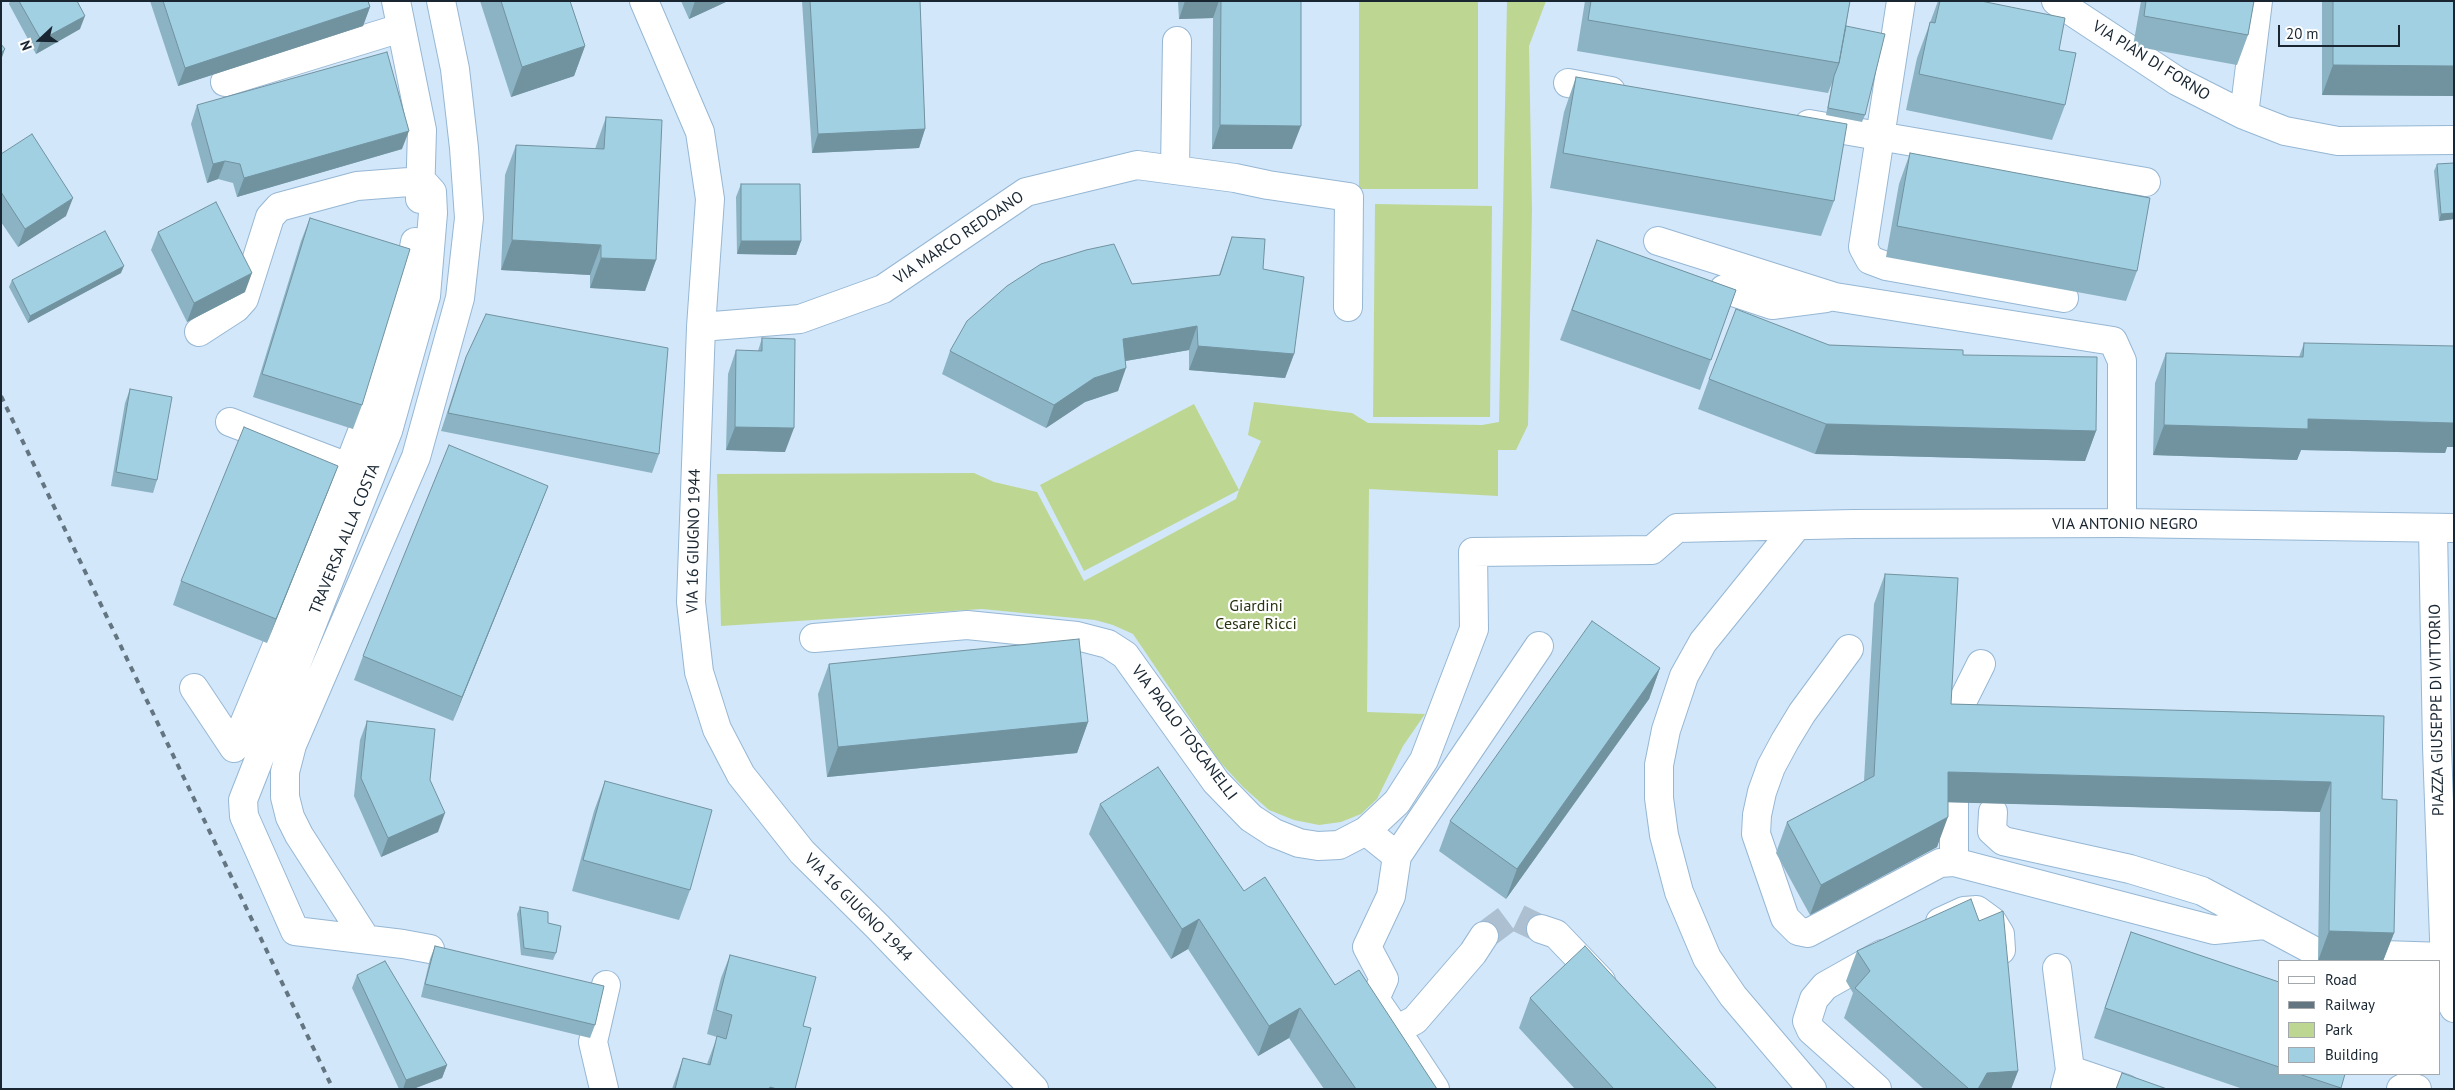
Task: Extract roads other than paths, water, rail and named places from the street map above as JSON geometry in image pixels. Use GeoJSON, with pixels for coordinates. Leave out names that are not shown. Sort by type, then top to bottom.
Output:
{"type":"FeatureCollection","features":[{"type":"Feature","properties":{"kind":"street","name":"TRAVERSA ALLA COSTA"},"geometry":{"type":"LineString","coordinates":[[396,1],[422,130],[422,181],[432,192],[434,213],[426,296],[388,431],[243,800],[244,816],[295,931],[430,949]]}},
{"type":"Feature","properties":{"kind":"street"},"geometry":{"type":"LineString","coordinates":[[362,933],[299,835],[290,817],[285,797],[284,772],[292,745],[416,457],[460,298],[469,218],[464,148],[455,69],[441,1]]}},
{"type":"Feature","properties":{"kind":"street","name":"VIA 16 GIUGNO 1944"},"geometry":{"type":"LineString","coordinates":[[644,1],[700,132],[710,199],[701,327],[691,602],[700,672],[716,729],[741,775],[802,852],[877,926],[1034,1089]]}},
{"type":"Feature","properties":{"kind":"street"},"geometry":{"type":"LineString","coordinates":[[1901,1],[1863,247],[1870,260],[1886,266],[2064,298]]}},
{"type":"Feature","properties":{"kind":"street","name":"VIA PIAN DI FORNO"},"geometry":{"type":"LineString","coordinates":[[2056,1],[2177,81],[2244,115],[2285,131],[2338,141],[2454,140]]}},
{"type":"Feature","properties":{"kind":"street"},"geometry":{"type":"LineString","coordinates":[[2244,115],[2258,1]]}},
{"type":"Feature","properties":{"kind":"street"},"geometry":{"type":"LineString","coordinates":[[225,82],[401,28]]}},
{"type":"Feature","properties":{"kind":"street"},"geometry":{"type":"LineString","coordinates":[[1175,170],[1177,41]]}},
{"type":"Feature","properties":{"kind":"street"},"geometry":{"type":"LineString","coordinates":[[1568,83],[1636,95]]}},
{"type":"Feature","properties":{"kind":"street"},"geometry":{"type":"LineString","coordinates":[[1783,119],[2146,182]]}},
{"type":"Feature","properties":{"kind":"street","name":"VIA MARCO REDOANO"},"geometry":{"type":"LineString","coordinates":[[701,327],[800,319],[883,289],[1026,192],[1137,164],[1350,198],[1348,307]]}},
{"type":"Feature","properties":{"kind":"street"},"geometry":{"type":"LineString","coordinates":[[194,688],[234,748],[372,406],[406,290],[417,232],[422,181],[357,186],[279,207],[270,217],[244,300],[236,308],[199,332]]}},
{"type":"Feature","properties":{"kind":"street"},"geometry":{"type":"LineString","coordinates":[[1658,241],[1835,297],[2113,341],[2122,361],[2122,523]]}},
{"type":"Feature","properties":{"kind":"street"},"geometry":{"type":"LineString","coordinates":[[1724,289],[1772,305],[1835,297]]}},
{"type":"Feature","properties":{"kind":"street"},"geometry":{"type":"LineString","coordinates":[[230,422],[348,467]]}},
{"type":"Feature","properties":{"kind":"street","name":"VIA ANTONIO NEGRO"},"geometry":{"type":"LineString","coordinates":[[1796,527],[1853,524],[2122,523],[2378,525],[2443,528]]}},
{"type":"Feature","properties":{"kind":"street"},"geometry":{"type":"LineString","coordinates":[[1796,527],[1703,642],[1684,676],[1666,730],[1659,766],[1664,835],[1679,892],[1707,958],[1733,996],[1812,1089]]}},
{"type":"Feature","properties":{"kind":"street","name":"VIA PAOLO TOSCANELLI"},"geometry":{"type":"LineString","coordinates":[[814,638],[967,625],[1077,636],[1108,644],[1125,655],[1216,782],[1251,818],[1274,833],[1298,843],[1318,846],[1339,845],[1366,831],[1397,802],[1424,760],[1474,629],[1473,552],[1652,550],[1677,528],[1796,527]]}},
{"type":"Feature","properties":{"kind":"street","name":"PIAZZA GIUSEPPE DI VITTORIO"},"geometry":{"type":"LineString","coordinates":[[2443,528],[2437,747],[2446,993],[2454,1008]]}},
{"type":"Feature","properties":{"kind":"street"},"geometry":{"type":"LineString","coordinates":[[1435,1089],[1375,999],[1384,979],[1367,947],[1391,896],[1397,856],[1539,646]]}},
{"type":"Feature","properties":{"kind":"street"},"geometry":{"type":"LineString","coordinates":[[1849,649],[1802,713],[1771,767],[1762,792],[1756,834],[1785,918],[1798,931],[1808,932],[1940,863],[1954,862],[2214,930],[2264,925]]}},
{"type":"Feature","properties":{"kind":"street"},"geometry":{"type":"LineString","coordinates":[[1956,734],[1958,710],[1981,664]]}},
{"type":"Feature","properties":{"kind":"street"},"geometry":{"type":"LineString","coordinates":[[1954,802],[1954,862]]}},
{"type":"Feature","properties":{"kind":"street"},"geometry":{"type":"LineString","coordinates":[[1993,812],[1992,831],[2002,841],[2130,869],[2202,892],[2318,953]]}},
{"type":"Feature","properties":{"kind":"street"},"geometry":{"type":"LineString","coordinates":[[1366,831],[1397,856]]}},
{"type":"Feature","properties":{"kind":"street"},"geometry":{"type":"LineString","coordinates":[[1877,1089],[1811,1030],[1807,1021],[1814,999],[1825,986],[1910,938],[1964,911],[1977,910],[1992,921],[2000,934],[2002,973]]}},
{"type":"Feature","properties":{"kind":"street"},"geometry":{"type":"LineString","coordinates":[[1541,929],[1556,934],[1621,1002]]}},
{"type":"Feature","properties":{"kind":"street"},"geometry":{"type":"LineString","coordinates":[[1396,1030],[1415,1020],[1478,945]]}},
{"type":"Feature","properties":{"kind":"street"},"geometry":{"type":"LineString","coordinates":[[2383,955],[2444,957]]}},
{"type":"Feature","properties":{"kind":"street"},"geometry":{"type":"LineString","coordinates":[[2057,968],[2068,1080],[2126,1089]]}},
{"type":"Feature","properties":{"kind":"street"},"geometry":{"type":"LineString","coordinates":[[604,1089],[593,1042],[606,985]]}},
{"type":"Feature","properties":{"kind":"street"},"geometry":{"type":"LineString","coordinates":[[2401,1089],[2407,1086],[2416,1089]]}},
{"type":"Feature","properties":{"kind":"tunnel"},"geometry":{"type":"LineString","coordinates":[[1484,936],[1512,915],[1541,929]]}},
{"type":"Feature","properties":{"kind":"railway"},"geometry":{"type":"LineString","coordinates":[[1,396],[333,1089]]}},
{"type":"Feature","properties":{"kind":"park label","name":"Giardini Cesare Ricci"},"geometry":{"type":"Point","coordinates":[1256,615]}}]}
